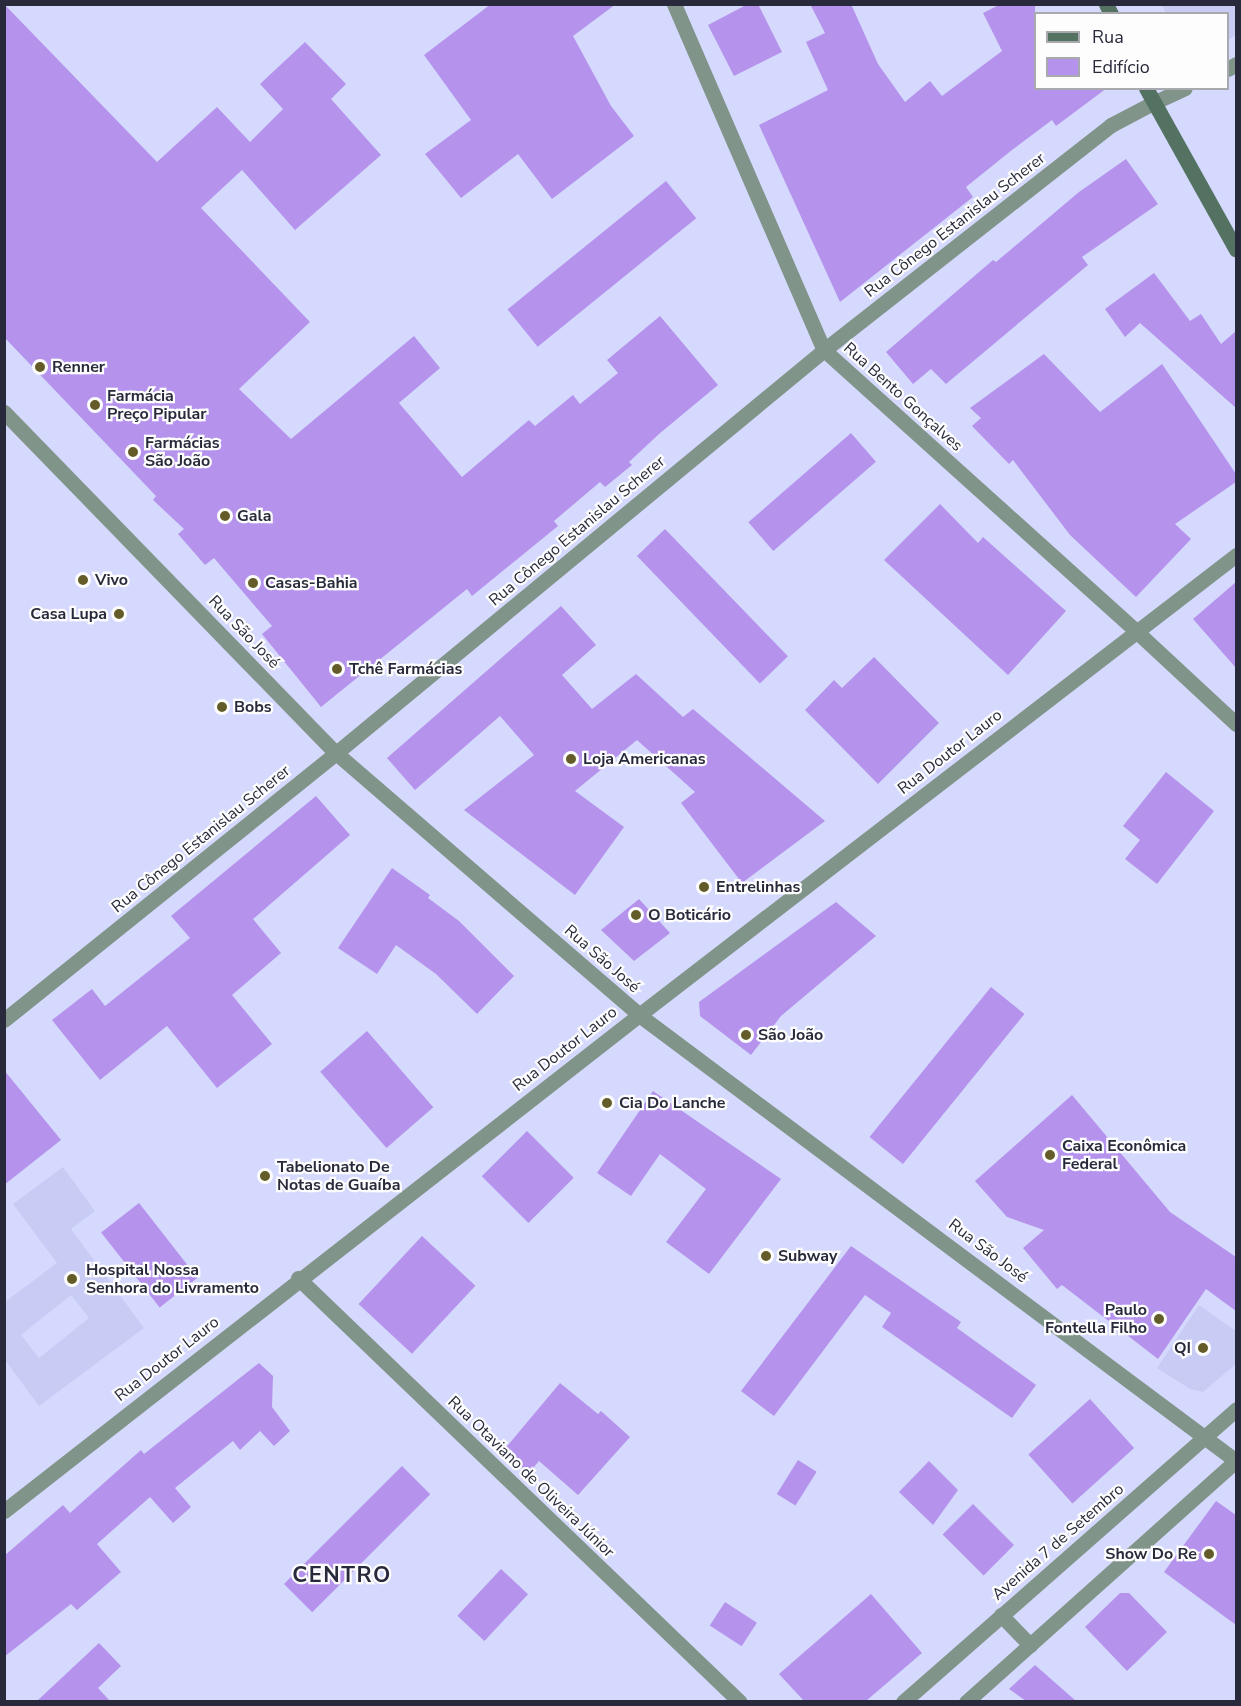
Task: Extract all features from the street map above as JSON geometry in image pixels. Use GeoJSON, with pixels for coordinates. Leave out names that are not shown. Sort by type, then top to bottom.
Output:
{"type":"FeatureCollection","features":[{"type":"Feature","properties":{"kind":"main road"},"geometry":{"type":"LineString","coordinates":[[1147,90],[1152,104],[1236,250]]}},
{"type":"Feature","properties":{"kind":"street","name":"Rua Bento Gonçalves"},"geometry":{"type":"LineString","coordinates":[[674,4],[824,350],[1236,724]]}},
{"type":"Feature","properties":{"kind":"street","name":"Rua Cônego Estanislau Scherer"},"geometry":{"type":"LineString","coordinates":[[4,1020],[336,753],[824,350],[1111,125],[1181,90]]}},
{"type":"Feature","properties":{"kind":"street","name":"Rua São José"},"geometry":{"type":"LineString","coordinates":[[4,412],[336,753],[639,1015],[1206,1436],[1236,1461]]}},
{"type":"Feature","properties":{"kind":"street","name":"Rua Doutor Lauro"},"geometry":{"type":"LineString","coordinates":[[4,1511],[298,1278],[1236,555]]}},
{"type":"Feature","properties":{"kind":"street","name":"Rua Otaviano de Oliveira Júnior"},"geometry":{"type":"LineString","coordinates":[[298,1278],[740,1701]]}},
{"type":"Feature","properties":{"kind":"street","name":"Avenida 7 de Setembro"},"geometry":{"type":"LineString","coordinates":[[903,1701],[1236,1409]]}},
{"type":"Feature","properties":{"kind":"street"},"geometry":{"type":"LineString","coordinates":[[966,1701],[1236,1461]]}},
{"type":"Feature","properties":{"kind":"street"},"geometry":{"type":"LineString","coordinates":[[1002,1615],[1030,1645]]}},
{"type":"Feature","properties":{"kind":"shaded area"},"geometry":{"type":"Polygon","coordinates":[[[1162,5],[1236,5],[1236,35],[1229,39],[1229,12],[1166,12],[1162,5]]]}},
{"type":"Feature","properties":{"kind":"shaded area","name":"Hospital Nossa Senhora do Livramento"},"geometry":{"type":"Polygon","coordinates":[[[63,1167],[95,1211],[71,1229],[144,1328],[39,1406],[5,1360],[5,1302],[57,1263],[13,1204],[63,1167]],[[71,1295],[21,1335],[39,1358],[89,1318],[71,1295]]]}},
{"type":"Feature","properties":{"kind":"shaded area","name":"QI"},"geometry":{"type":"Polygon","coordinates":[[[1199,1305],[1236,1331],[1236,1364],[1203,1392],[1190,1389],[1157,1368],[1199,1305]]]}},
{"type":"Feature","properties":{"kind":"building"},"geometry":{"type":"Polygon","coordinates":[[[4,4],[157,162],[217,107],[250,142],[283,109],[260,84],[305,42],[346,84],[331,99],[381,155],[295,230],[242,170],[201,208],[310,322],[239,389],[291,439],[414,336],[440,368],[399,403],[462,477],[529,420],[535,426],[573,395],[580,404],[618,373],[607,360],[660,316],[718,385],[659,434],[629,462],[632,465],[605,487],[600,482],[554,521],[558,526],[472,596],[467,589],[321,707],[262,634],[272,626],[214,558],[205,565],[178,534],[184,529],[153,500],[156,496],[4,337],[4,4]]]}},
{"type":"Feature","properties":{"kind":"building"},"geometry":{"type":"Polygon","coordinates":[[[491,4],[616,4],[573,36],[611,106],[634,136],[552,199],[518,154],[461,198],[425,154],[471,120],[424,55],[491,4]]]}},
{"type":"Feature","properties":{"kind":"building"},"geometry":{"type":"Polygon","coordinates":[[[748,4],[758,4],[782,52],[734,76],[708,25],[748,4]]]}},
{"type":"Feature","properties":{"kind":"building"},"geometry":{"type":"Polygon","coordinates":[[[810,4],[851,4],[878,64],[905,102],[930,81],[942,96],[1002,51],[983,13],[1001,4],[1035,4],[1034,90],[1104,90],[1056,126],[1052,120],[1012,150],[966,187],[973,197],[840,302],[759,125],[828,90],[806,42],[825,33],[810,4]]]}},
{"type":"Feature","properties":{"kind":"building"},"geometry":{"type":"Polygon","coordinates":[[[1126,159],[1158,204],[1082,257],[1088,265],[946,384],[931,369],[913,384],[886,352],[993,260],[996,262],[1079,192],[1126,159]]]}},
{"type":"Feature","properties":{"kind":"building"},"geometry":{"type":"Polygon","coordinates":[[[666,181],[696,218],[538,347],[507,309],[666,181]]]}},
{"type":"Feature","properties":{"kind":"building"},"geometry":{"type":"Polygon","coordinates":[[[1154,273],[1190,321],[1201,314],[1221,344],[1236,331],[1236,408],[1140,323],[1125,337],[1105,309],[1154,273]]]}},
{"type":"Feature","properties":{"kind":"building"},"geometry":{"type":"Polygon","coordinates":[[[1044,354],[1100,412],[1162,364],[1236,474],[1236,482],[1175,524],[1191,539],[1136,597],[1070,535],[1013,460],[1009,464],[972,426],[981,418],[970,408],[1044,354]]]}},
{"type":"Feature","properties":{"kind":"building"},"geometry":{"type":"Polygon","coordinates":[[[851,433],[876,462],[773,551],[748,522],[851,433]]]}},
{"type":"Feature","properties":{"kind":"building"},"geometry":{"type":"Polygon","coordinates":[[[940,504],[978,543],[983,537],[1066,611],[1008,675],[884,560],[940,504]]]}},
{"type":"Feature","properties":{"kind":"building"},"geometry":{"type":"Polygon","coordinates":[[[665,529],[788,656],[760,683],[637,556],[665,529]]]}},
{"type":"Feature","properties":{"kind":"building"},"geometry":{"type":"Polygon","coordinates":[[[1236,582],[1236,668],[1193,619],[1236,582]]]}},
{"type":"Feature","properties":{"kind":"building"},"geometry":{"type":"Polygon","coordinates":[[[561,606],[596,645],[562,675],[592,709],[636,674],[683,717],[693,709],[825,821],[742,883],[681,803],[695,792],[637,740],[575,791],[624,827],[575,895],[464,810],[534,755],[500,716],[415,790],[387,758],[561,606]]]}},
{"type":"Feature","properties":{"kind":"building"},"geometry":{"type":"Polygon","coordinates":[[[874,657],[939,723],[878,784],[805,710],[834,680],[842,688],[874,657]]]}},
{"type":"Feature","properties":{"kind":"building"},"geometry":{"type":"Polygon","coordinates":[[[1166,772],[1214,811],[1157,884],[1125,859],[1140,840],[1123,826],[1166,772]]]}},
{"type":"Feature","properties":{"kind":"building"},"geometry":{"type":"Polygon","coordinates":[[[316,796],[350,835],[253,919],[281,953],[232,995],[272,1044],[217,1088],[167,1026],[100,1080],[52,1020],[92,989],[105,1006],[190,938],[171,916],[316,796]]]}},
{"type":"Feature","properties":{"kind":"building"},"geometry":{"type":"Polygon","coordinates":[[[392,868],[430,895],[428,898],[459,921],[514,976],[477,1014],[436,974],[396,945],[377,974],[338,948],[392,868]]]}},
{"type":"Feature","properties":{"kind":"building","name":"O Boticário"},"geometry":{"type":"Polygon","coordinates":[[[639,899],[670,933],[634,961],[601,930],[639,899]]]}},
{"type":"Feature","properties":{"kind":"building"},"geometry":{"type":"Polygon","coordinates":[[[836,902],[876,936],[781,1016],[751,1055],[700,1016],[699,1002],[836,902]]]}},
{"type":"Feature","properties":{"kind":"building"},"geometry":{"type":"Polygon","coordinates":[[[991,987],[1024,1014],[903,1164],[870,1137],[991,987]]]}},
{"type":"Feature","properties":{"kind":"building"},"geometry":{"type":"Polygon","coordinates":[[[367,1031],[433,1107],[386,1148],[320,1072],[367,1031]]]}},
{"type":"Feature","properties":{"kind":"building"},"geometry":{"type":"Polygon","coordinates":[[[4,1070],[61,1140],[4,1185],[4,1070]]]}},
{"type":"Feature","properties":{"kind":"building"},"geometry":{"type":"Polygon","coordinates":[[[653,1091],[781,1179],[709,1274],[666,1242],[706,1189],[660,1154],[631,1196],[597,1173],[653,1091]]]}},
{"type":"Feature","properties":{"kind":"building"},"geometry":{"type":"Polygon","coordinates":[[[1072,1095],[1170,1212],[1236,1257],[1236,1311],[1206,1289],[1158,1359],[1062,1285],[1057,1289],[1023,1248],[1044,1230],[1007,1217],[975,1181],[1072,1095]]]}},
{"type":"Feature","properties":{"kind":"building"},"geometry":{"type":"Polygon","coordinates":[[[527,1131],[574,1178],[528,1223],[482,1176],[527,1131]]]}},
{"type":"Feature","properties":{"kind":"building"},"geometry":{"type":"Polygon","coordinates":[[[139,1203],[197,1278],[160,1307],[101,1233],[139,1203]]]}},
{"type":"Feature","properties":{"kind":"building"},"geometry":{"type":"Polygon","coordinates":[[[422,1236],[475,1286],[412,1354],[359,1304],[422,1236]]]}},
{"type":"Feature","properties":{"kind":"building"},"geometry":{"type":"Polygon","coordinates":[[[851,1246],[961,1322],[957,1328],[1036,1385],[1012,1418],[882,1327],[891,1313],[865,1295],[774,1416],[741,1391],[851,1246]]]}},
{"type":"Feature","properties":{"kind":"building"},"geometry":{"type":"Polygon","coordinates":[[[259,1363],[273,1376],[272,1407],[290,1431],[274,1446],[260,1431],[240,1450],[233,1441],[175,1488],[191,1507],[173,1523],[150,1497],[97,1544],[121,1572],[77,1610],[71,1604],[4,1657],[4,1556],[63,1505],[70,1513],[141,1450],[144,1454],[259,1363]]]}},
{"type":"Feature","properties":{"kind":"building"},"geometry":{"type":"Polygon","coordinates":[[[560,1383],[598,1414],[601,1411],[630,1437],[578,1495],[539,1461],[529,1473],[503,1451],[560,1383]]]}},
{"type":"Feature","properties":{"kind":"building"},"geometry":{"type":"Polygon","coordinates":[[[1090,1399],[1134,1448],[1072,1504],[1028,1455],[1090,1399]]]}},
{"type":"Feature","properties":{"kind":"building"},"geometry":{"type":"Polygon","coordinates":[[[798,1460],[817,1472],[795,1506],[777,1494],[798,1460]]]}},
{"type":"Feature","properties":{"kind":"building"},"geometry":{"type":"Polygon","coordinates":[[[929,1461],[958,1490],[933,1525],[899,1492],[929,1461]]]}},
{"type":"Feature","properties":{"kind":"building"},"geometry":{"type":"Polygon","coordinates":[[[402,1466],[430,1494],[312,1612],[284,1584],[402,1466]]]}},
{"type":"Feature","properties":{"kind":"building"},"geometry":{"type":"Polygon","coordinates":[[[1216,1501],[1236,1515],[1236,1625],[1164,1572],[1216,1501]]]}},
{"type":"Feature","properties":{"kind":"building"},"geometry":{"type":"Polygon","coordinates":[[[973,1504],[1014,1545],[984,1575],[943,1534],[973,1504]]]}},
{"type":"Feature","properties":{"kind":"building"},"geometry":{"type":"Polygon","coordinates":[[[501,1569],[528,1594],[484,1641],[457,1616],[501,1569]]]}},
{"type":"Feature","properties":{"kind":"building"},"geometry":{"type":"Polygon","coordinates":[[[1120,1593],[1129,1593],[1167,1632],[1127,1671],[1085,1627],[1120,1593]]]}},
{"type":"Feature","properties":{"kind":"building"},"geometry":{"type":"Polygon","coordinates":[[[871,1594],[922,1653],[866,1701],[804,1701],[779,1674],[871,1594]]]}},
{"type":"Feature","properties":{"kind":"building"},"geometry":{"type":"Polygon","coordinates":[[[725,1602],[757,1623],[742,1646],[710,1625],[725,1602]]]}},
{"type":"Feature","properties":{"kind":"building"},"geometry":{"type":"Polygon","coordinates":[[[99,1643],[121,1666],[98,1688],[110,1701],[37,1701],[99,1643]]]}},
{"type":"Feature","properties":{"kind":"building"},"geometry":{"type":"Polygon","coordinates":[[[1035,1665],[1076,1701],[1026,1701],[1009,1689],[1035,1665]]]}},
{"type":"Feature","properties":{"kind":"place","name":"Renner"},"geometry":{"type":"Point","coordinates":[40,367]}},
{"type":"Feature","properties":{"kind":"place","name":"Farmácia Preço Pipular"},"geometry":{"type":"Point","coordinates":[95,405]}},
{"type":"Feature","properties":{"kind":"place","name":"Farmácias São João"},"geometry":{"type":"Point","coordinates":[133,452]}},
{"type":"Feature","properties":{"kind":"place","name":"Gala"},"geometry":{"type":"Point","coordinates":[225,516]}},
{"type":"Feature","properties":{"kind":"place","name":"Vivo"},"geometry":{"type":"Point","coordinates":[83,580]}},
{"type":"Feature","properties":{"kind":"place","name":"Casas-Bahia"},"geometry":{"type":"Point","coordinates":[253,583]}},
{"type":"Feature","properties":{"kind":"place","name":"Casa Lupa"},"geometry":{"type":"Point","coordinates":[119,614]}},
{"type":"Feature","properties":{"kind":"place","name":"Tchê Farmácias"},"geometry":{"type":"Point","coordinates":[337,669]}},
{"type":"Feature","properties":{"kind":"place","name":"Bobs"},"geometry":{"type":"Point","coordinates":[222,707]}},
{"type":"Feature","properties":{"kind":"place","name":"Loja Americanas"},"geometry":{"type":"Point","coordinates":[571,759]}},
{"type":"Feature","properties":{"kind":"place","name":"Entrelinhas"},"geometry":{"type":"Point","coordinates":[704,887]}},
{"type":"Feature","properties":{"kind":"place","name":"O Boticário"},"geometry":{"type":"Point","coordinates":[636,915]}},
{"type":"Feature","properties":{"kind":"place","name":"São João"},"geometry":{"type":"Point","coordinates":[746,1035]}},
{"type":"Feature","properties":{"kind":"place","name":"Cia Do Lanche"},"geometry":{"type":"Point","coordinates":[607,1103]}},
{"type":"Feature","properties":{"kind":"place","name":"Caixa Econômica Federal"},"geometry":{"type":"Point","coordinates":[1050,1155]}},
{"type":"Feature","properties":{"kind":"place","name":"Tabelionato De Notas de Guaíba"},"geometry":{"type":"Point","coordinates":[265,1176]}},
{"type":"Feature","properties":{"kind":"place","name":"Subway"},"geometry":{"type":"Point","coordinates":[766,1256]}},
{"type":"Feature","properties":{"kind":"place","name":"Hospital Nossa Senhora do Livramento"},"geometry":{"type":"Point","coordinates":[72,1279]}},
{"type":"Feature","properties":{"kind":"place","name":"Paulo Fontella Filho"},"geometry":{"type":"Point","coordinates":[1159,1319]}},
{"type":"Feature","properties":{"kind":"place","name":"QI"},"geometry":{"type":"Point","coordinates":[1203,1348]}},
{"type":"Feature","properties":{"kind":"place","name":"Show Do Re"},"geometry":{"type":"Point","coordinates":[1209,1554]}},
{"type":"Feature","properties":{"kind":"district","name":"CENTRO"},"geometry":{"type":"Point","coordinates":[342,1576]}}]}
